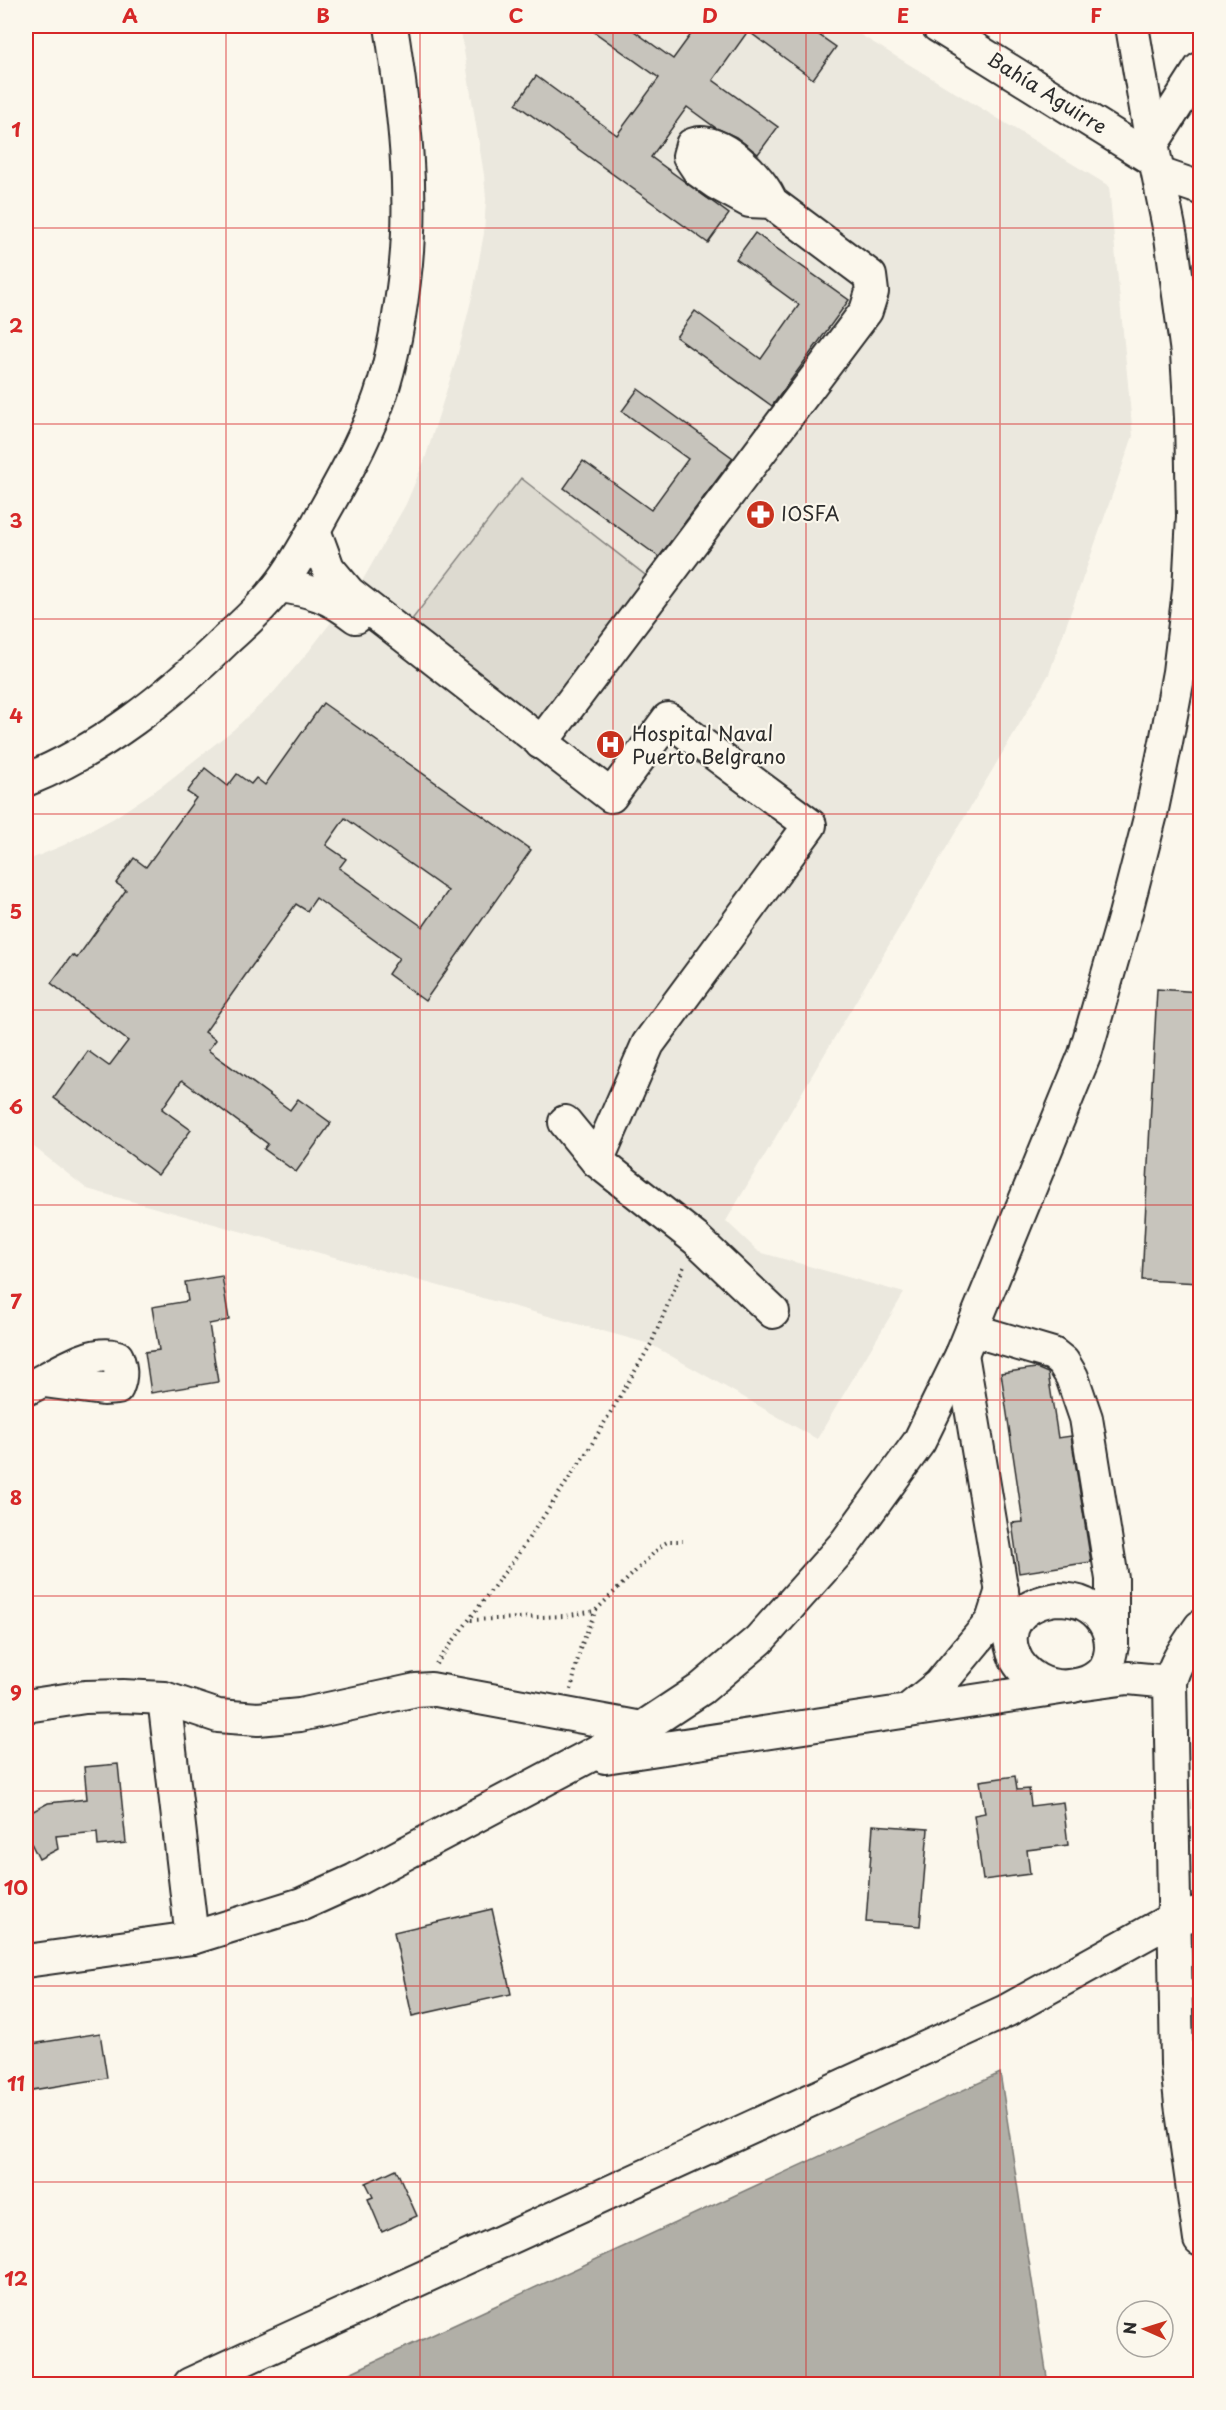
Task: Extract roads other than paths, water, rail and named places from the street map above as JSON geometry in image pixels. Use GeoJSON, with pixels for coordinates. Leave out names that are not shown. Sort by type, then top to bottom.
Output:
{"type":"FeatureCollection","features":[{"type":"Feature","properties":{"kind":"street"},"geometry":{"type":"LineString","coordinates":[[26,780],[97,745],[152,706],[198,667],[279,586],[314,530],[356,453],[376,409],[393,345],[404,280],[408,213],[406,144],[391,26]]}},
{"type":"Feature","properties":{"kind":"street","name":"Bahía Aguirre"},"geometry":{"type":"LineString","coordinates":[[938,26],[1200,188]]}},
{"type":"Feature","properties":{"kind":"street"},"geometry":{"type":"LineString","coordinates":[[26,1961],[192,1938],[302,1904],[355,1880],[642,1728],[701,1689],[759,1640],[844,1545],[919,1442],[967,1342],[1085,1054],[1125,915],[1150,814],[1167,742],[1179,672],[1189,591],[1193,516],[1191,418],[1180,291],[1132,26]]}},
{"type":"Feature","properties":{"kind":"street"},"geometry":{"type":"LineString","coordinates":[[1155,160],[1200,69]]}},
{"type":"Feature","properties":{"kind":"street"},"geometry":{"type":"LineString","coordinates":[[553,752],[866,312],[872,292],[870,276],[771,202]]}},
{"type":"Feature","properties":{"kind":"street"},"geometry":{"type":"LineString","coordinates":[[314,530],[321,552],[337,581],[349,593],[611,796],[668,719],[810,825],[648,1044],[597,1161]]}},
{"type":"Feature","properties":{"kind":"street"},"geometry":{"type":"LineString","coordinates":[[279,586],[304,589],[329,598],[409,658],[430,657]]}},
{"type":"Feature","properties":{"kind":"street"},"geometry":{"type":"LineString","coordinates":[[565,1122],[597,1161],[696,1239],[773,1312]]}},
{"type":"Feature","properties":{"kind":"street"},"geometry":{"type":"LineString","coordinates":[[967,1342],[1053,1354],[1063,1362],[1072,1377],[1086,1418],[1112,1579],[1112,1646],[1104,1670],[1078,1685],[1047,1686],[1032,1678],[1017,1661],[1010,1640],[967,1342]]}},
{"type":"Feature","properties":{"kind":"street"},"geometry":{"type":"LineString","coordinates":[[907,1711],[939,1685],[992,1621],[1002,1589]]}},
{"type":"Feature","properties":{"kind":"street"},"geometry":{"type":"LineString","coordinates":[[1010,1640],[1015,1620],[1022,1612],[1041,1601],[1057,1599],[1084,1604],[1095,1611],[1107,1626],[1112,1646]]}},
{"type":"Feature","properties":{"kind":"street"},"geometry":{"type":"LineString","coordinates":[[1200,1627],[1179,1658],[1170,1682],[1188,1915],[1177,2064],[1200,2240]]}},
{"type":"Feature","properties":{"kind":"street"},"geometry":{"type":"LineString","coordinates":[[585,1760],[1128,1678],[1170,1682]]}},
{"type":"Feature","properties":{"kind":"street"},"geometry":{"type":"LineString","coordinates":[[26,1706],[84,1697],[164,1698],[218,1716],[258,1719],[300,1715],[416,1690],[445,1691],[642,1728]]}},
{"type":"Feature","properties":{"kind":"street"},"geometry":{"type":"LineString","coordinates":[[164,1698],[192,1938]]}},
{"type":"Feature","properties":{"kind":"street"},"geometry":{"type":"LineString","coordinates":[[190,2385],[1006,2011],[1188,1915]]}},
{"type":"Feature","properties":{"kind":"place","name":"IOSFA"},"geometry":{"type":"Point","coordinates":[760,514]}},
{"type":"Feature","properties":{"kind":"place","name":"Hospital Naval Puerto Belgrano"},"geometry":{"type":"Point","coordinates":[611,745]}}]}
